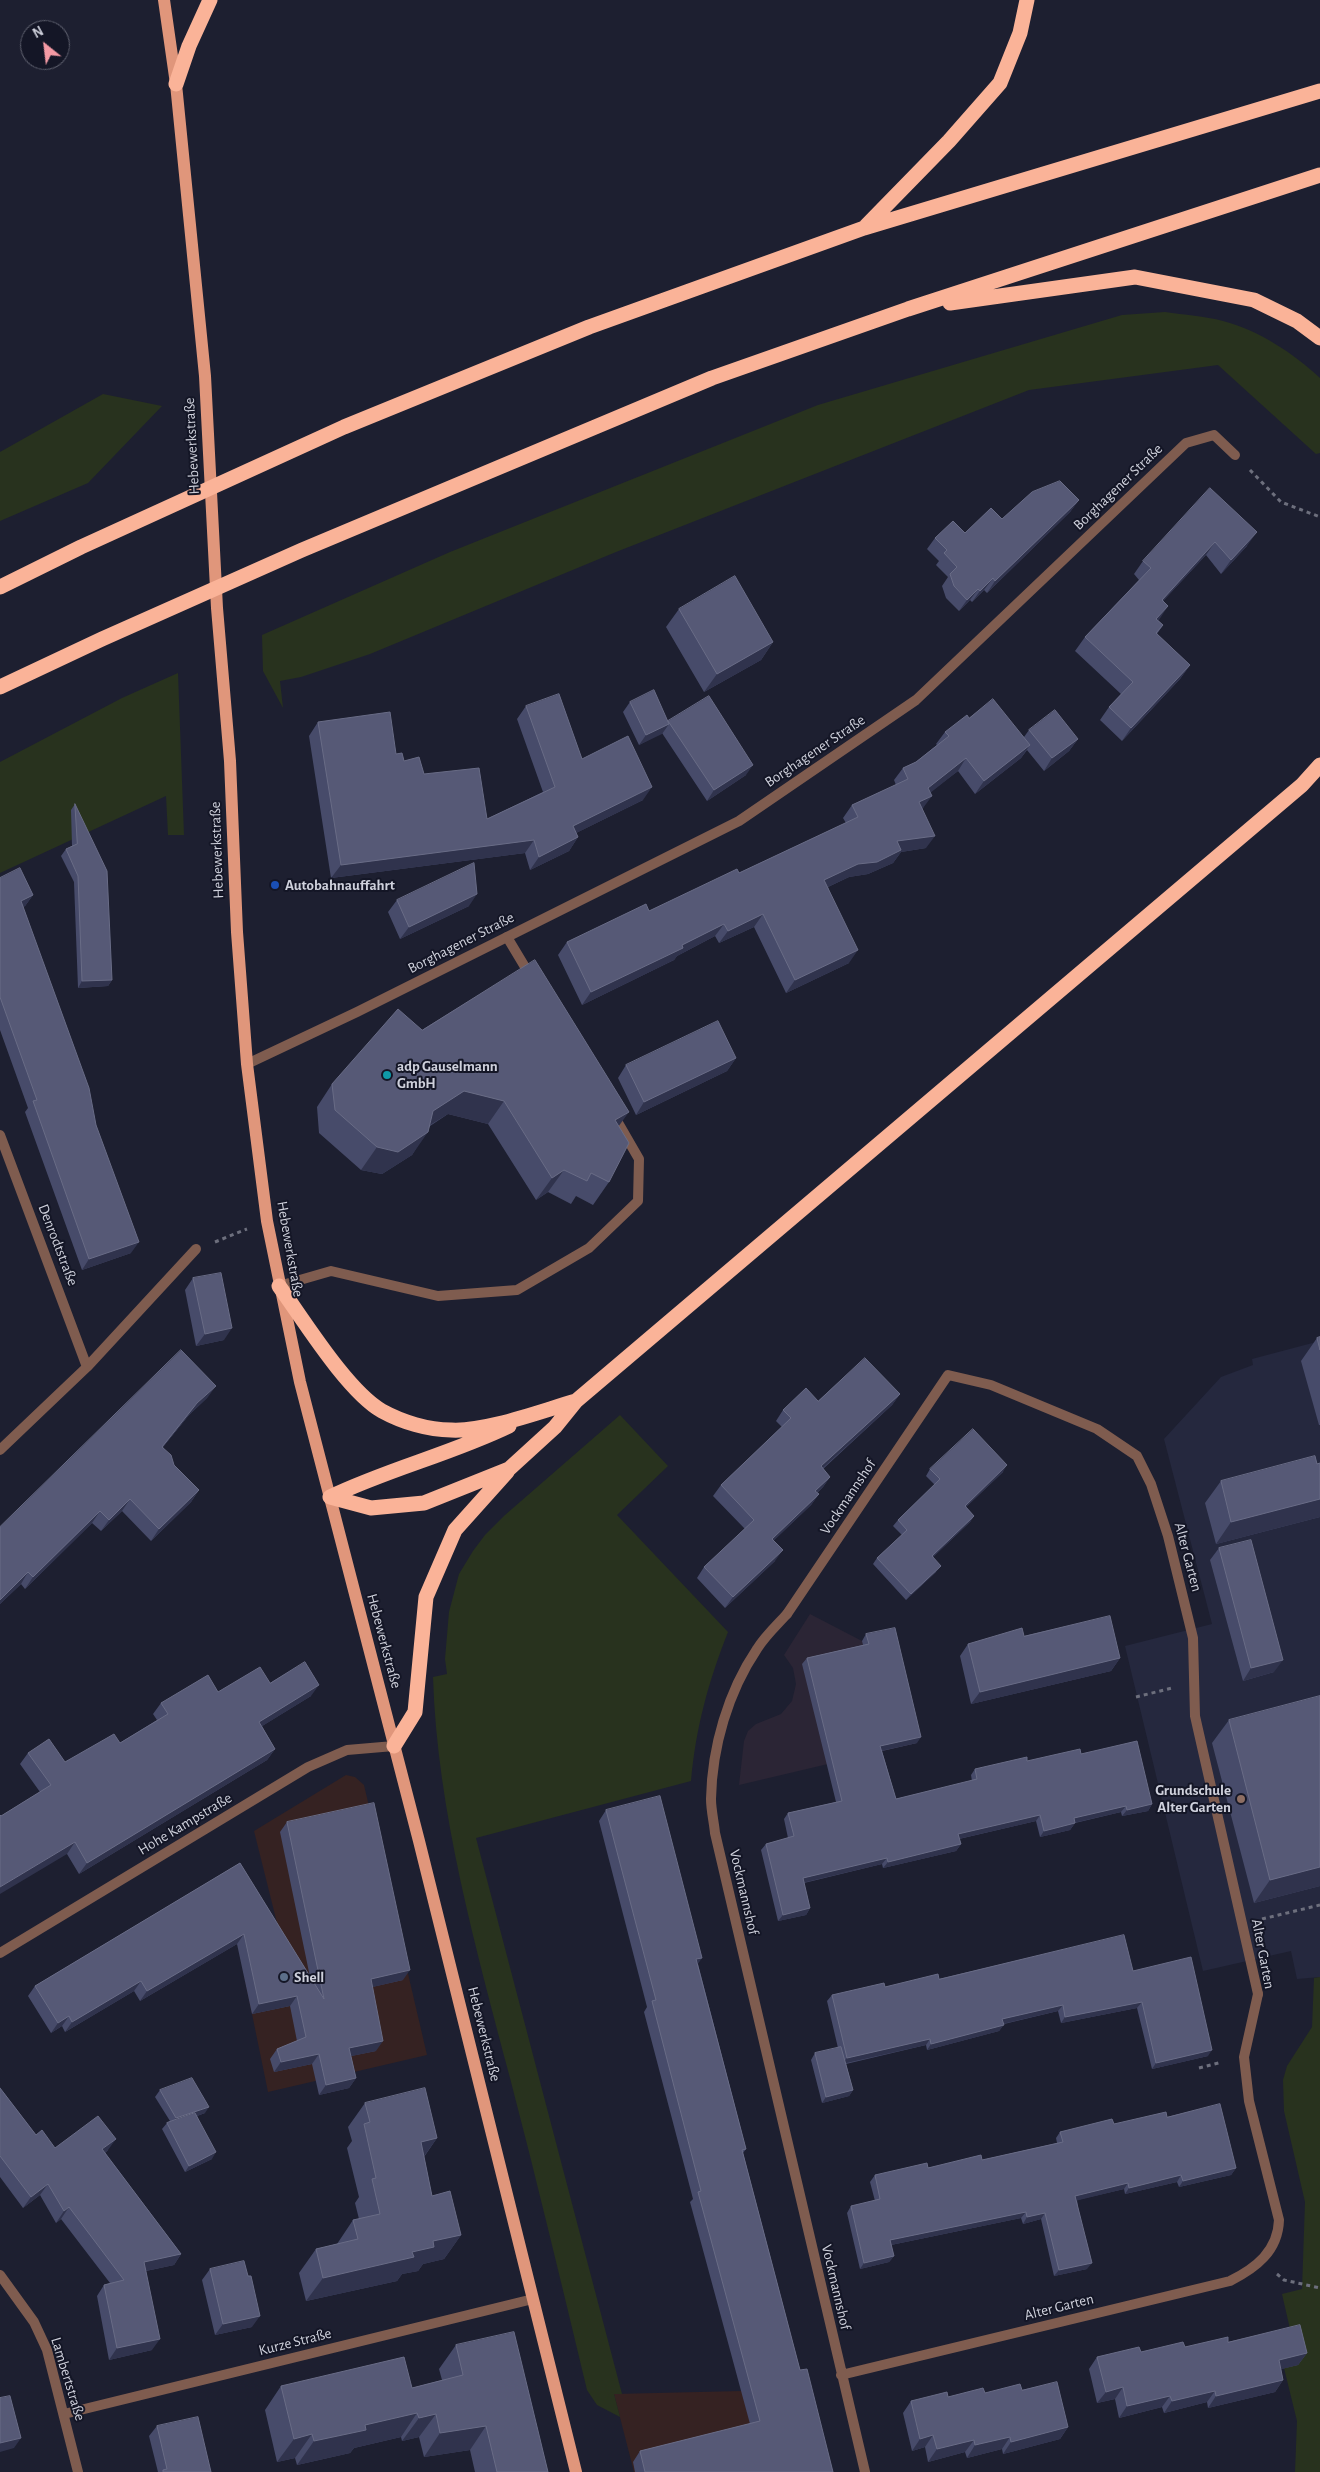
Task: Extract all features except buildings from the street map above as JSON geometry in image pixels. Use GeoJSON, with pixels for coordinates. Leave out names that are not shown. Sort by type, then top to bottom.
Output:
{"type":"FeatureCollection","features":[{"type":"Feature","properties":{"kind":"highway"},"geometry":{"type":"LineString","coordinates":[[176,84],[189,46],[210,0]]}},
{"type":"Feature","properties":{"kind":"highway"},"geometry":{"type":"LineString","coordinates":[[864,228],[949,141],[1000,83],[1020,33],[1026,0]]}},
{"type":"Feature","properties":{"kind":"highway"},"geometry":{"type":"LineString","coordinates":[[0,587],[81,547],[344,427],[589,327],[864,228],[1320,91]]}},
{"type":"Feature","properties":{"kind":"highway"},"geometry":{"type":"LineString","coordinates":[[0,687],[102,639],[302,550],[712,378],[908,309],[1320,175]]}},
{"type":"Feature","properties":{"kind":"highway"},"geometry":{"type":"LineString","coordinates":[[908,309],[1135,277],[1254,300],[1297,321],[1320,338]]}},
{"type":"Feature","properties":{"kind":"highway"},"geometry":{"type":"LineString","coordinates":[[394,1746],[415,1712],[426,1596],[455,1530],[510,1468],[555,1428],[576,1401],[1294,792],[1320,765]]}},
{"type":"Feature","properties":{"kind":"highway"},"geometry":{"type":"LineString","coordinates":[[279,1286],[326,1352],[365,1399],[382,1411],[411,1424],[451,1430],[485,1426],[576,1401]]}},
{"type":"Feature","properties":{"kind":"highway"},"geometry":{"type":"LineString","coordinates":[[330,1497],[362,1481],[475,1443],[540,1412]]}},
{"type":"Feature","properties":{"kind":"highway"},"geometry":{"type":"LineString","coordinates":[[330,1497],[370,1508],[424,1503],[510,1468]]}},
{"type":"Feature","properties":{"kind":"main road","name":"Hebewerkstraße"},"geometry":{"type":"LineString","coordinates":[[164,0],[176,84],[205,376],[217,608],[230,761],[237,932],[247,1064],[267,1221],[300,1382],[394,1746],[576,2472]]}},
{"type":"Feature","properties":{"kind":"street","name":"Borghagener Straße"},"geometry":{"type":"LineString","coordinates":[[247,1064],[357,1012],[738,821],[916,700],[1186,444],[1214,435],[1236,455]]}},
{"type":"Feature","properties":{"kind":"street"},"geometry":{"type":"LineString","coordinates":[[507,937],[536,985]]}},
{"type":"Feature","properties":{"kind":"street"},"geometry":{"type":"LineString","coordinates":[[279,1286],[331,1270],[438,1296],[516,1290],[589,1248],[638,1201],[639,1159],[605,1101]]}},
{"type":"Feature","properties":{"kind":"street","name":"Denrodtstraße"},"geometry":{"type":"LineString","coordinates":[[0,1135],[87,1367]]}},
{"type":"Feature","properties":{"kind":"street"},"geometry":{"type":"LineString","coordinates":[[0,1450],[87,1367],[196,1249]]}},
{"type":"Feature","properties":{"kind":"street","name":"Vockmannshof"},"geometry":{"type":"LineString","coordinates":[[865,2472],[715,1834],[711,1800],[716,1757],[724,1717],[739,1678],[757,1648],[787,1614],[948,1375]]}},
{"type":"Feature","properties":{"kind":"street","name":"Alter Garten"},"geometry":{"type":"LineString","coordinates":[[841,2374],[1230,2281],[1246,2273],[1262,2260],[1279,2232],[1280,2220],[1249,2101],[1244,2057],[1258,1994],[1195,1716],[1193,1638],[1168,1536],[1151,1484],[1137,1456],[1097,1429],[991,1385],[948,1375]]}},
{"type":"Feature","properties":{"kind":"street","name":"Hohe Kampstraße"},"geometry":{"type":"LineString","coordinates":[[0,1953],[308,1767],[347,1750],[394,1746]]}},
{"type":"Feature","properties":{"kind":"street","name":"Lambertstraße"},"geometry":{"type":"LineString","coordinates":[[0,2275],[34,2322],[47,2350],[78,2472]]}},
{"type":"Feature","properties":{"kind":"street","name":"Kurze Straße"},"geometry":{"type":"LineString","coordinates":[[64,2414],[533,2299]]}},
{"type":"Feature","properties":{"kind":"path"},"geometry":{"type":"LineString","coordinates":[[1236,455],[1281,502],[1320,517]]}},
{"type":"Feature","properties":{"kind":"path"},"geometry":{"type":"LineString","coordinates":[[196,1249],[267,1221]]}},
{"type":"Feature","properties":{"kind":"path"},"geometry":{"type":"LineString","coordinates":[[1136,1697],[1194,1683]]}},
{"type":"Feature","properties":{"kind":"path"},"geometry":{"type":"LineString","coordinates":[[1242,1924],[1320,1905]]}},
{"type":"Feature","properties":{"kind":"path"},"geometry":{"type":"LineString","coordinates":[[1262,2260],[1284,2280],[1320,2288]]}},
{"type":"Feature","properties":{"kind":"shaded area","name":"Grundschule Alter Garten"},"geometry":{"type":"Polygon","coordinates":[[[1320,1341],[1320,1977],[1297,1979],[1291,1951],[1203,1971],[1125,1646],[1212,1624],[1164,1439],[1221,1377],[1253,1365],[1252,1359],[1320,1341]]]}},
{"type":"Feature","properties":{"kind":"shaded area"},"geometry":{"type":"Polygon","coordinates":[[[810,1614],[862,1641],[891,1634],[917,1743],[739,1785],[744,1741],[748,1731],[756,1724],[781,1714],[792,1701],[796,1684],[793,1668],[784,1655],[810,1614]]]}},
{"type":"Feature","properties":{"kind":"shaded area"},"geometry":{"type":"Polygon","coordinates":[[[346,1775],[355,1777],[364,1785],[427,2055],[268,2092],[244,1975],[281,1939],[254,1831],[346,1775]]]}},
{"type":"Feature","properties":{"kind":"shaded area"},"geometry":{"type":"Polygon","coordinates":[[[742,2391],[762,2472],[634,2472],[614,2394],[742,2391]]]}},
{"type":"Feature","properties":{"kind":"green space"},"geometry":{"type":"Polygon","coordinates":[[[1165,312],[1216,319],[1237,325],[1275,344],[1299,360],[1320,378],[1320,453],[1316,454],[1218,365],[1029,390],[616,552],[370,654],[301,677],[280,681],[283,708],[263,671],[262,635],[450,552],[818,405],[1122,315],[1165,312]]]}},
{"type":"Feature","properties":{"kind":"green space"},"geometry":{"type":"Polygon","coordinates":[[[103,394],[162,406],[88,483],[0,521],[0,452],[103,394]]]}},
{"type":"Feature","properties":{"kind":"green space"},"geometry":{"type":"Polygon","coordinates":[[[178,673],[184,835],[168,835],[166,796],[0,873],[0,762],[122,698],[178,673]]]}},
{"type":"Feature","properties":{"kind":"green space"},"geometry":{"type":"Polygon","coordinates":[[[620,1415],[668,1466],[617,1515],[728,1632],[714,1669],[704,1705],[696,1742],[691,1781],[476,1838],[622,2394],[614,2394],[620,2417],[597,2405],[587,2390],[460,1879],[442,1778],[433,1677],[447,1674],[445,1659],[449,1612],[459,1574],[473,1551],[485,1535],[505,1515],[620,1415]]]}},
{"type":"Feature","properties":{"kind":"green space"},"geometry":{"type":"Polygon","coordinates":[[[1320,1977],[1320,2472],[1295,2472],[1297,2421],[1284,2368],[1298,2364],[1282,2294],[1302,2289],[1305,2202],[1284,2111],[1283,2080],[1287,2066],[1312,2027],[1314,1978],[1320,1977]]]}},
{"type":"Feature","properties":{"kind":"place","name":"Autobahnauffahrt"},"geometry":{"type":"Point","coordinates":[275,885]}},
{"type":"Feature","properties":{"kind":"place","name":"adp Gauselmann GmbH"},"geometry":{"type":"Point","coordinates":[387,1075]}},
{"type":"Feature","properties":{"kind":"place","name":"Grundschule Alter Garten"},"geometry":{"type":"Point","coordinates":[1241,1799]}},
{"type":"Feature","properties":{"kind":"place","name":"Shell"},"geometry":{"type":"Point","coordinates":[284,1977]}}]}
